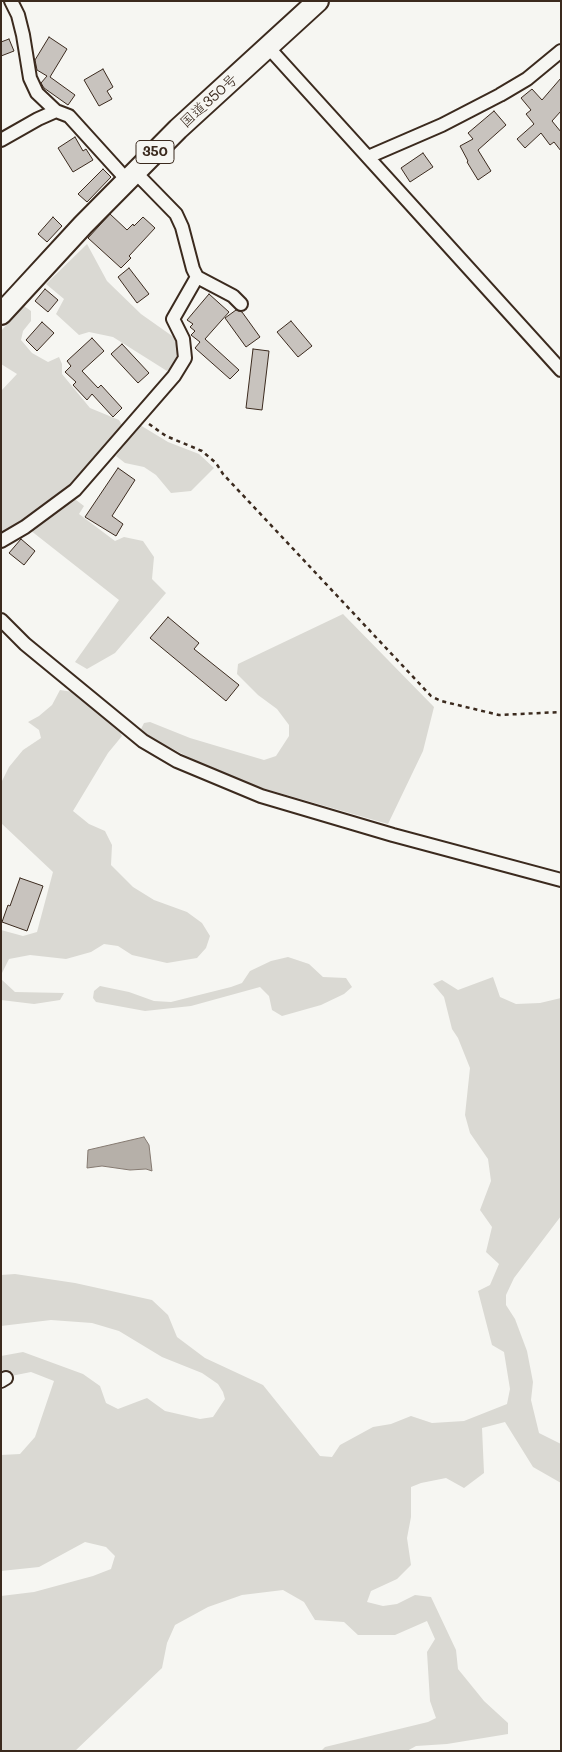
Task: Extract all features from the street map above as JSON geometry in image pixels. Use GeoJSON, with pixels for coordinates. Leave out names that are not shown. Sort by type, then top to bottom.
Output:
{"type":"FeatureCollection","features":[{"type":"Feature","properties":{"kind":"highway","name":"国道350号"},"geometry":{"type":"LineString","coordinates":[[1,314],[178,129],[318,1]]}},
{"type":"Feature","properties":{"kind":"street"},"geometry":{"type":"LineString","coordinates":[[11,1],[18,15],[30,78],[37,93],[56,111],[69,116],[131,176],[176,214],[182,227],[193,270],[197,277],[233,296],[241,304]]}},
{"type":"Feature","properties":{"kind":"street"},"geometry":{"type":"LineString","coordinates":[[268,47],[561,370]]}},
{"type":"Feature","properties":{"kind":"street"},"geometry":{"type":"LineString","coordinates":[[368,157],[442,125],[500,95],[527,78],[561,51]]}},
{"type":"Feature","properties":{"kind":"street"},"geometry":{"type":"LineString","coordinates":[[1,140],[56,111]]}},
{"type":"Feature","properties":{"kind":"street"},"geometry":{"type":"LineString","coordinates":[[1,542],[75,490],[174,376],[185,358],[183,339],[173,319],[197,277]]}},
{"type":"Feature","properties":{"kind":"street"},"geometry":{"type":"LineString","coordinates":[[1,620],[25,644],[143,741],[177,761],[261,796],[393,835],[561,880]]}},
{"type":"Feature","properties":{"kind":"path"},"geometry":{"type":"LineString","coordinates":[[141,414],[150,426],[166,436],[202,451],[216,463],[236,488],[431,696],[441,701],[499,715],[561,712]]}},
{"type":"Feature","properties":{"kind":"shaded area"},"geometry":{"type":"Polygon","coordinates":[[[87,244],[107,281],[141,314],[175,338],[178,352],[174,363],[167,371],[113,337],[89,332],[79,335],[56,314],[64,299],[46,284],[87,244]]]}},
{"type":"Feature","properties":{"kind":"shaded area"},"geometry":{"type":"Polygon","coordinates":[[[24,306],[31,311],[31,321],[23,331],[21,340],[32,353],[48,362],[59,357],[62,364],[62,374],[90,408],[119,420],[122,425],[110,443],[69,488],[1,536],[1,391],[17,374],[1,364],[1,331],[24,306]]]}},
{"type":"Feature","properties":{"kind":"shaded area"},"geometry":{"type":"Polygon","coordinates":[[[140,425],[168,442],[199,454],[214,468],[191,491],[171,493],[156,475],[144,467],[125,463],[116,456],[140,425]]]}},
{"type":"Feature","properties":{"kind":"shaded area"},"geometry":{"type":"Polygon","coordinates":[[[72,497],[84,506],[79,514],[115,541],[124,537],[143,541],[154,557],[152,579],[166,593],[115,653],[87,669],[75,662],[119,600],[30,530],[72,497]]]}},
{"type":"Feature","properties":{"kind":"shaded area"},"geometry":{"type":"Polygon","coordinates":[[[343,614],[434,707],[423,751],[388,824],[248,784],[194,760],[150,737],[141,729],[144,723],[150,722],[190,738],[264,760],[276,756],[289,736],[289,725],[277,709],[258,695],[237,674],[238,664],[343,614]]]}},
{"type":"Feature","properties":{"kind":"shaded area"},"geometry":{"type":"Polygon","coordinates":[[[60,690],[73,692],[117,726],[122,736],[108,753],[73,811],[89,824],[105,831],[112,845],[111,865],[133,887],[154,900],[187,912],[202,923],[210,936],[206,948],[197,958],[167,963],[132,955],[118,946],[104,944],[91,952],[66,959],[30,955],[9,959],[1,975],[1,930],[23,936],[37,932],[53,872],[1,823],[1,783],[9,767],[23,750],[41,738],[39,730],[28,722],[52,705],[60,690]]]}},
{"type":"Feature","properties":{"kind":"shaded area"},"geometry":{"type":"Polygon","coordinates":[[[288,957],[309,964],[323,977],[346,978],[352,987],[344,994],[321,1005],[282,1016],[272,1010],[269,996],[260,987],[191,1006],[145,1011],[96,1002],[93,998],[94,991],[100,986],[129,992],[154,1001],[171,1002],[242,983],[250,971],[271,961],[288,957]]]}},
{"type":"Feature","properties":{"kind":"shaded area"},"geometry":{"type":"Polygon","coordinates":[[[493,977],[500,997],[516,1004],[540,1003],[561,998],[561,1216],[514,1278],[506,1295],[506,1305],[515,1319],[527,1351],[533,1382],[531,1400],[539,1433],[561,1444],[561,1483],[533,1467],[505,1422],[482,1428],[484,1473],[464,1488],[446,1478],[411,1487],[411,1517],[407,1538],[411,1565],[397,1579],[371,1591],[367,1602],[383,1606],[397,1604],[415,1595],[431,1597],[456,1650],[458,1669],[484,1701],[508,1723],[508,1734],[447,1744],[416,1746],[407,1751],[321,1751],[325,1747],[428,1722],[436,1718],[430,1701],[427,1652],[435,1639],[427,1621],[395,1635],[358,1635],[344,1622],[315,1620],[304,1602],[283,1590],[242,1595],[208,1607],[175,1625],[167,1643],[162,1668],[75,1751],[1,1751],[1,1596],[34,1592],[93,1576],[111,1569],[115,1556],[106,1547],[85,1542],[39,1567],[1,1571],[1,1455],[20,1454],[35,1437],[54,1381],[31,1372],[1,1378],[1,1356],[23,1352],[83,1374],[100,1386],[106,1403],[118,1409],[147,1398],[165,1411],[200,1419],[213,1417],[225,1399],[218,1384],[202,1373],[162,1357],[119,1331],[92,1323],[51,1320],[1,1326],[1,1275],[15,1274],[75,1283],[152,1300],[168,1315],[177,1337],[205,1358],[263,1385],[320,1456],[332,1457],[340,1445],[373,1427],[391,1424],[411,1416],[432,1423],[464,1421],[507,1404],[510,1389],[504,1352],[492,1345],[478,1291],[490,1285],[499,1264],[486,1252],[492,1227],[480,1210],[491,1181],[488,1159],[470,1133],[465,1115],[470,1068],[458,1038],[452,1029],[444,997],[433,984],[442,980],[458,990],[493,977]]]}},
{"type":"Feature","properties":{"kind":"shaded area"},"geometry":{"type":"Polygon","coordinates":[[[1,979],[15,992],[64,993],[60,1000],[34,1004],[1,1000],[1,979]]]}},
{"type":"Feature","properties":{"kind":"shaded area"},"geometry":{"type":"Polygon","coordinates":[[[144,1137],[149,1145],[152,1171],[102,1166],[87,1168],[88,1150],[144,1137]]]}},
{"type":"Feature","properties":{"kind":"building"},"geometry":{"type":"Polygon","coordinates":[[[49,37],[67,49],[50,77],[75,95],[68,105],[44,88],[41,83],[47,76],[37,70],[35,60],[49,37]]]}},
{"type":"Feature","properties":{"kind":"building"},"geometry":{"type":"Polygon","coordinates":[[[9,39],[14,51],[1,56],[1,42],[9,39]]]}},
{"type":"Feature","properties":{"kind":"building"},"geometry":{"type":"Polygon","coordinates":[[[103,69],[113,87],[107,91],[112,99],[99,106],[84,80],[103,69]]]}},
{"type":"Feature","properties":{"kind":"building"},"geometry":{"type":"Polygon","coordinates":[[[561,78],[561,111],[552,121],[561,132],[561,151],[554,142],[550,145],[541,133],[525,148],[517,139],[534,124],[526,114],[531,110],[521,98],[532,89],[542,100],[561,78]]]}},
{"type":"Feature","properties":{"kind":"building"},"geometry":{"type":"Polygon","coordinates":[[[494,111],[506,125],[478,150],[491,171],[478,180],[460,146],[473,139],[468,133],[494,111]]]}},
{"type":"Feature","properties":{"kind":"building"},"geometry":{"type":"Polygon","coordinates":[[[75,137],[83,151],[86,149],[93,160],[73,172],[58,148],[75,137]]]}},
{"type":"Feature","properties":{"kind":"building"},"geometry":{"type":"Polygon","coordinates":[[[423,153],[433,167],[410,182],[401,168],[423,153]]]}},
{"type":"Feature","properties":{"kind":"building"},"geometry":{"type":"Polygon","coordinates":[[[103,169],[111,177],[87,202],[78,194],[103,169]]]}},
{"type":"Feature","properties":{"kind":"building"},"geometry":{"type":"Polygon","coordinates":[[[110,214],[127,230],[143,217],[155,228],[129,256],[131,258],[121,268],[88,238],[110,214]]]}},
{"type":"Feature","properties":{"kind":"building"},"geometry":{"type":"Polygon","coordinates":[[[53,217],[62,226],[47,242],[38,234],[53,217]]]}},
{"type":"Feature","properties":{"kind":"building"},"geometry":{"type":"Polygon","coordinates":[[[129,268],[149,294],[137,303],[118,277],[129,268]]]}},
{"type":"Feature","properties":{"kind":"building"},"geometry":{"type":"Polygon","coordinates":[[[45,289],[58,300],[48,312],[35,301],[45,289]]]}},
{"type":"Feature","properties":{"kind":"building"},"geometry":{"type":"Polygon","coordinates":[[[209,294],[229,312],[205,339],[239,370],[230,379],[195,348],[200,342],[191,335],[195,331],[190,327],[193,324],[187,320],[209,294]]]}},
{"type":"Feature","properties":{"kind":"building"},"geometry":{"type":"Polygon","coordinates":[[[236,310],[242,312],[260,337],[246,347],[225,318],[236,310]]]}},
{"type":"Feature","properties":{"kind":"building"},"geometry":{"type":"Polygon","coordinates":[[[291,321],[312,346],[298,357],[277,332],[291,321]]]}},
{"type":"Feature","properties":{"kind":"building"},"geometry":{"type":"Polygon","coordinates":[[[42,322],[54,333],[37,351],[26,340],[42,322]]]}},
{"type":"Feature","properties":{"kind":"building"},"geometry":{"type":"Polygon","coordinates":[[[92,338],[104,351],[82,371],[98,388],[101,385],[122,408],[113,417],[92,394],[87,400],[73,385],[76,382],[65,372],[71,366],[67,361],[92,338]]]}},
{"type":"Feature","properties":{"kind":"building"},"geometry":{"type":"Polygon","coordinates":[[[122,344],[149,373],[138,383],[111,354],[122,344]]]}},
{"type":"Feature","properties":{"kind":"building"},"geometry":{"type":"Polygon","coordinates":[[[253,349],[269,351],[262,410],[246,408],[253,349]]]}},
{"type":"Feature","properties":{"kind":"building"},"geometry":{"type":"Polygon","coordinates":[[[118,468],[135,480],[112,516],[123,524],[116,536],[85,517],[118,468]]]}},
{"type":"Feature","properties":{"kind":"building"},"geometry":{"type":"Polygon","coordinates":[[[21,539],[35,551],[24,565],[9,553],[21,539]]]}},
{"type":"Feature","properties":{"kind":"building"},"geometry":{"type":"Polygon","coordinates":[[[168,617],[199,643],[194,649],[239,685],[226,701],[150,638],[168,617]]]}},
{"type":"Feature","properties":{"kind":"building"},"geometry":{"type":"Polygon","coordinates":[[[20,878],[43,886],[27,931],[2,922],[20,878]]]}}]}
